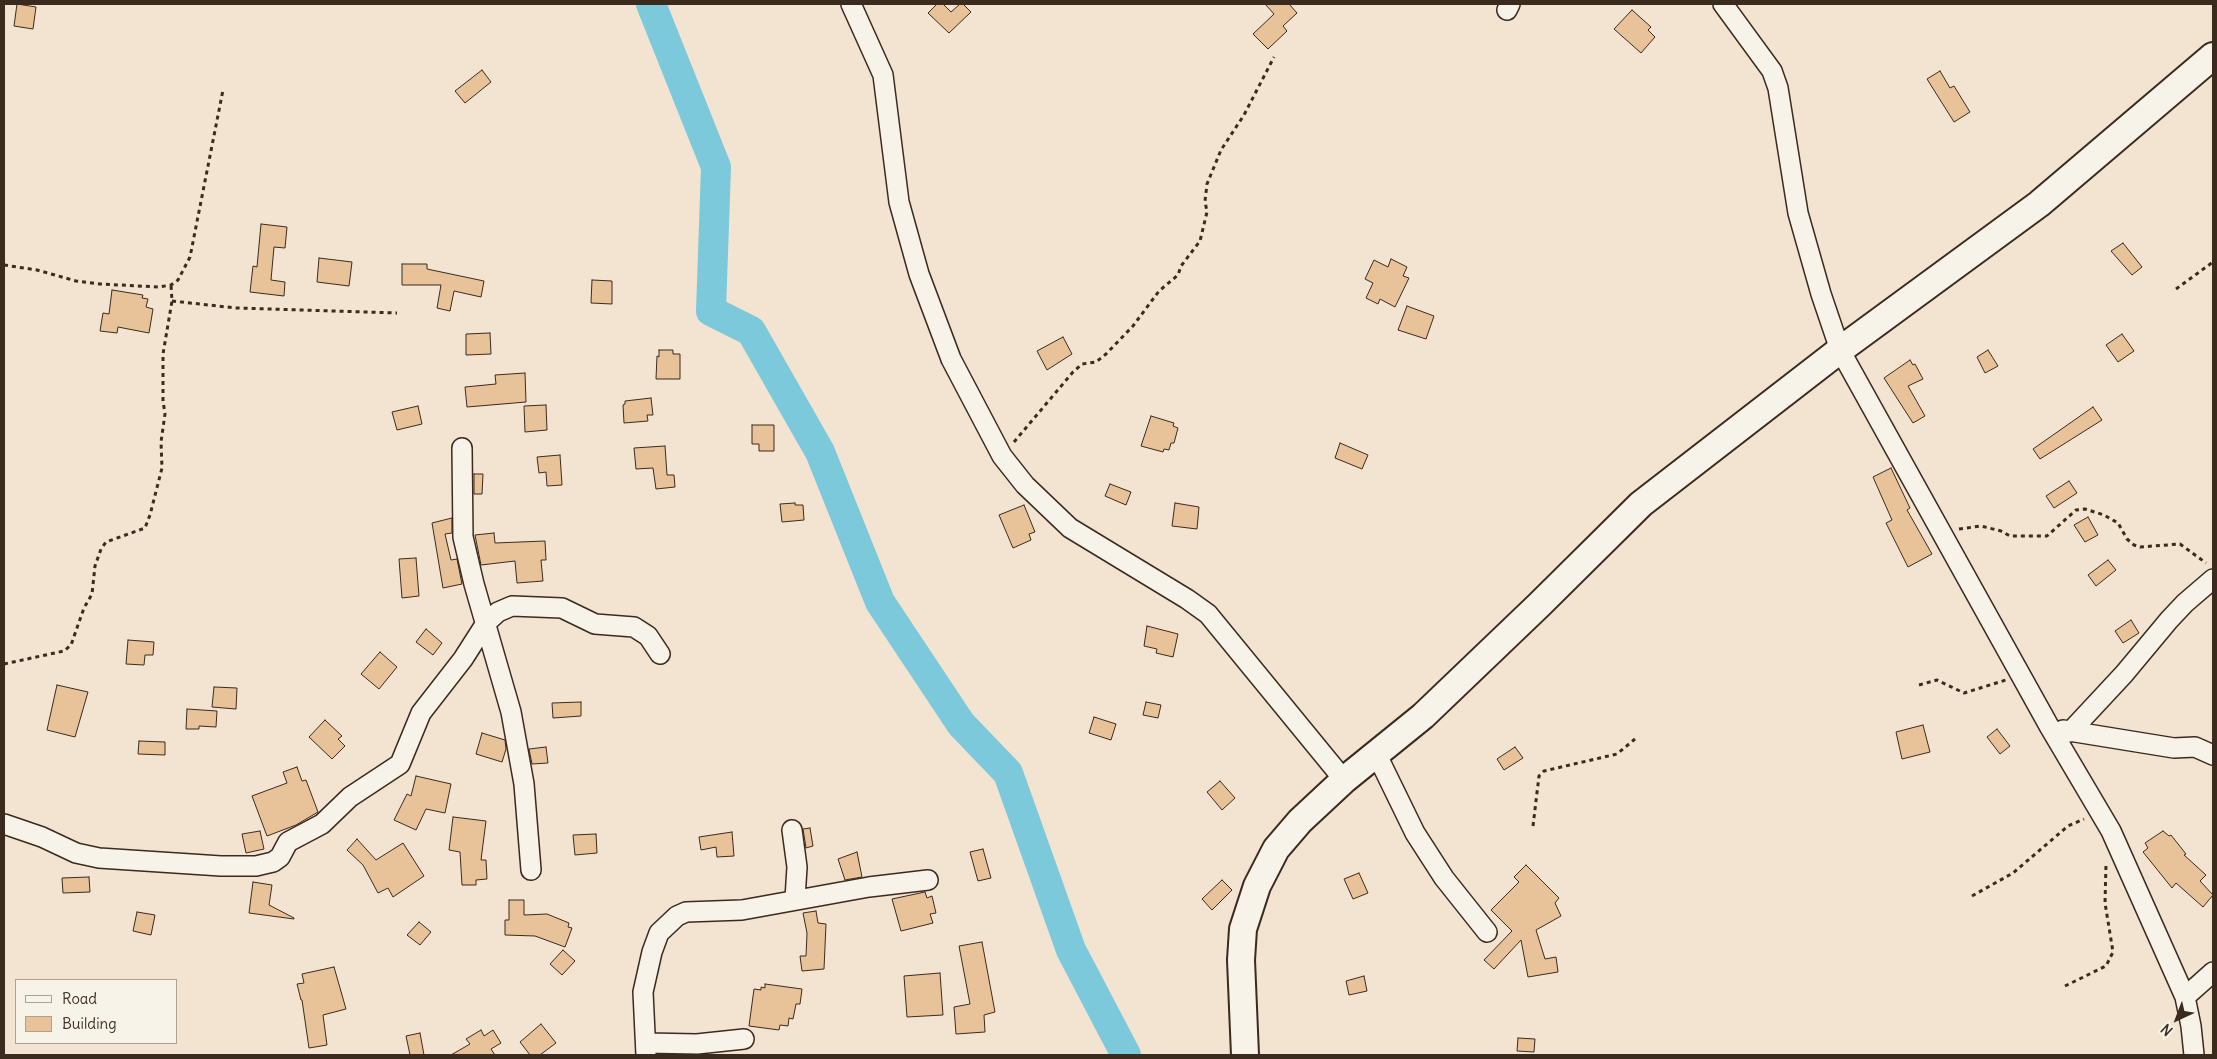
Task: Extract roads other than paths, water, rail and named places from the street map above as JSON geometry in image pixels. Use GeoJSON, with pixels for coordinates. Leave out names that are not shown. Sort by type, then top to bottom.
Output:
{"type":"FeatureCollection","features":[{"type":"Feature","properties":{"kind":"main road"},"geometry":{"type":"LineString","coordinates":[[1245,1055],[1241,960],[1243,929],[1257,886],[1276,849],[1300,821],[1344,780],[1423,716],[1539,605],[1640,504],[1840,350],[2040,204],[2213,56]]}},
{"type":"Feature","properties":{"kind":"street"},"geometry":{"type":"LineString","coordinates":[[1723,4],[1772,71],[1778,88],[1798,213],[1820,294],[1840,350],[2048,726],[2111,832],[2185,997],[2194,1055]]}},
{"type":"Feature","properties":{"kind":"street"},"geometry":{"type":"LineString","coordinates":[[858,8],[883,75],[899,202],[919,274],[952,359],[1002,456],[1011,470],[1025,485],[1070,528],[1187,599],[1208,614],[1344,780]]}},
{"type":"Feature","properties":{"kind":"street"},"geometry":{"type":"LineString","coordinates":[[462,448],[463,537],[474,584],[511,712],[524,784],[531,870]]}},
{"type":"Feature","properties":{"kind":"street"},"geometry":{"type":"LineString","coordinates":[[2070,732],[2124,674],[2169,620],[2185,603],[2213,579]]}},
{"type":"Feature","properties":{"kind":"street"},"geometry":{"type":"LineString","coordinates":[[4,824],[42,836],[76,853],[99,858],[221,866],[256,866],[273,862],[280,857],[288,842],[322,824],[356,792],[400,764],[421,713],[463,659],[486,623],[498,612],[512,606],[562,608],[595,624],[634,628],[648,636],[660,654]]}},
{"type":"Feature","properties":{"kind":"street"},"geometry":{"type":"LineString","coordinates":[[2048,726],[2070,732],[2174,748],[2196,747],[2213,755]]}},
{"type":"Feature","properties":{"kind":"street"},"geometry":{"type":"LineString","coordinates":[[1376,753],[1415,833],[1444,878],[1487,932]]}},
{"type":"Feature","properties":{"kind":"street"},"geometry":{"type":"LineString","coordinates":[[792,830],[797,867],[795,899]]}},
{"type":"Feature","properties":{"kind":"street"},"geometry":{"type":"LineString","coordinates":[[744,1039],[646,1049],[643,992],[654,943],[666,925],[686,912],[742,910],[869,887],[928,880]]}},
{"type":"Feature","properties":{"kind":"street"},"geometry":{"type":"LineString","coordinates":[[2185,997],[2213,972]]}},
{"type":"Feature","properties":{"kind":"waterway"},"geometry":{"type":"LineString","coordinates":[[651,4],[716,167],[711,311],[751,331],[820,452],[880,602],[961,724],[1008,773],[1071,950],[1126,1055]]}}]}
